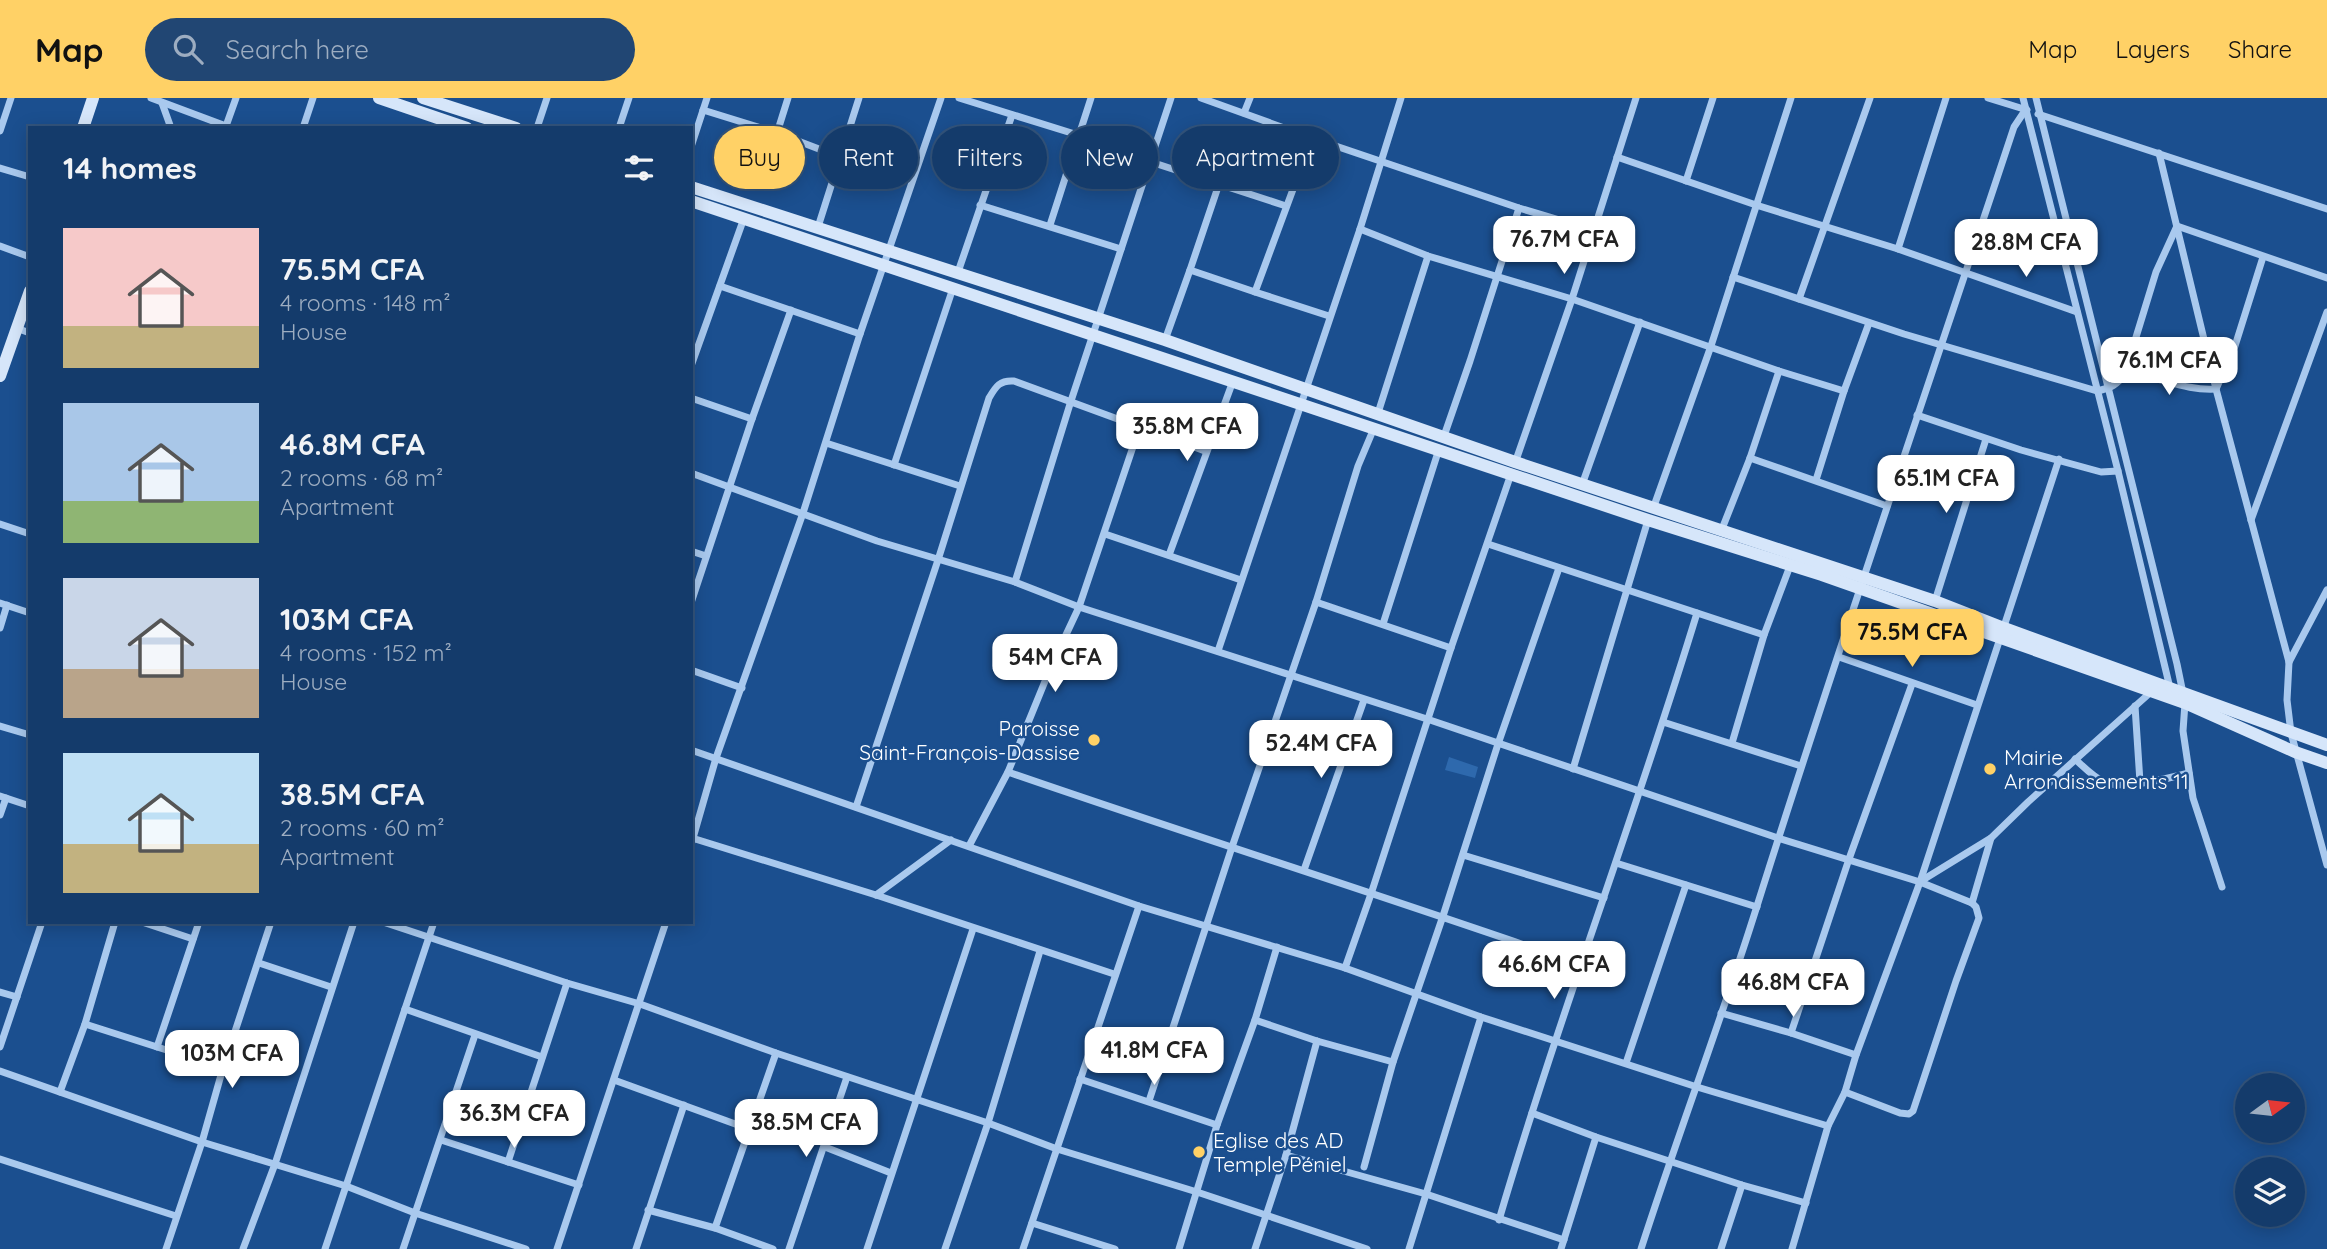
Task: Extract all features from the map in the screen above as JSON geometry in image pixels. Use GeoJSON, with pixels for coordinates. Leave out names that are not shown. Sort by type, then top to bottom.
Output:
{"type":"FeatureCollection","features":[{"type":"Feature","properties":{"kind":"main road"},"geometry":{"type":"LineString","coordinates":[[84,126],[93,98]]}},
{"type":"Feature","properties":{"kind":"main road"},"geometry":{"type":"LineString","coordinates":[[379,98],[459,126]]}},
{"type":"Feature","properties":{"kind":"main road"},"geometry":{"type":"LineString","coordinates":[[423,98],[510,126]]}},
{"type":"Feature","properties":{"kind":"main road"},"geometry":{"type":"LineString","coordinates":[[693,188],[889,249],[1378,413],[1444,436],[1513,468],[1648,520],[1790,566],[1936,601],[2002,633],[2151,692],[2178,696],[2295,752],[2327,763]]}},
{"type":"Feature","properties":{"kind":"main road"},"geometry":{"type":"LineString","coordinates":[[693,202],[1438,449],[1583,482],[1721,529],[2178,696],[2327,745]]}},
{"type":"Feature","properties":{"kind":"main road"},"geometry":{"type":"LineString","coordinates":[[0,376],[28,296]]}},
{"type":"Feature","properties":{"kind":"street"},"geometry":{"type":"LineString","coordinates":[[0,131],[11,98]]}},
{"type":"Feature","properties":{"kind":"street"},"geometry":{"type":"LineString","coordinates":[[151,98],[223,126]]}},
{"type":"Feature","properties":{"kind":"street"},"geometry":{"type":"LineString","coordinates":[[226,126],[236,98]]}},
{"type":"Feature","properties":{"kind":"street"},"geometry":{"type":"LineString","coordinates":[[304,126],[313,98]]}},
{"type":"Feature","properties":{"kind":"street"},"geometry":{"type":"LineString","coordinates":[[538,126],[547,98]]}},
{"type":"Feature","properties":{"kind":"street"},"geometry":{"type":"LineString","coordinates":[[620,126],[629,98]]}},
{"type":"Feature","properties":{"kind":"street"},"geometry":{"type":"LineString","coordinates":[[693,141],[707,98]]}},
{"type":"Feature","properties":{"kind":"street"},"geometry":{"type":"LineString","coordinates":[[779,126],[788,98]]}},
{"type":"Feature","properties":{"kind":"street"},"geometry":{"type":"LineString","coordinates":[[850,126],[859,98]]}},
{"type":"Feature","properties":{"kind":"street"},"geometry":{"type":"LineString","coordinates":[[693,837],[716,758],[803,513],[860,334],[942,98]]}},
{"type":"Feature","properties":{"kind":"street"},"geometry":{"type":"LineString","coordinates":[[959,98],[1061,130]]}},
{"type":"Feature","properties":{"kind":"street"},"geometry":{"type":"LineString","coordinates":[[1082,126],[1091,98]]}},
{"type":"Feature","properties":{"kind":"street"},"geometry":{"type":"LineString","coordinates":[[1158,140],[1171,98]]}},
{"type":"Feature","properties":{"kind":"street"},"geometry":{"type":"LineString","coordinates":[[1201,98],[1279,126]]}},
{"type":"Feature","properties":{"kind":"street"},"geometry":{"type":"LineString","coordinates":[[1244,113],[1250,98]]}},
{"type":"Feature","properties":{"kind":"street"},"geometry":{"type":"LineString","coordinates":[[1218,651],[1360,229],[1401,98]]}},
{"type":"Feature","properties":{"kind":"street"},"geometry":{"type":"LineString","coordinates":[[1345,968],[1451,648],[1572,299],[1636,98]]}},
{"type":"Feature","properties":{"kind":"street"},"geometry":{"type":"LineString","coordinates":[[1686,181],[1713,98]]}},
{"type":"Feature","properties":{"kind":"street"},"geometry":{"type":"LineString","coordinates":[[1654,506],[1711,346],[1791,98]]}},
{"type":"Feature","properties":{"kind":"street"},"geometry":{"type":"LineString","coordinates":[[1799,299],[1870,98]]}},
{"type":"Feature","properties":{"kind":"street"},"geometry":{"type":"LineString","coordinates":[[1898,249],[1946,98]]}},
{"type":"Feature","properties":{"kind":"street"},"geometry":{"type":"LineString","coordinates":[[1987,98],[2327,209]]}},
{"type":"Feature","properties":{"kind":"street"},"geometry":{"type":"LineString","coordinates":[[2023,98],[2178,696]]}},
{"type":"Feature","properties":{"kind":"street"},"geometry":{"type":"LineString","coordinates":[[2036,98],[2109,388],[2178,696],[2193,798],[2222,887]]}},
{"type":"Feature","properties":{"kind":"street"},"geometry":{"type":"LineString","coordinates":[[162,103],[170,126]]}},
{"type":"Feature","properties":{"kind":"street"},"geometry":{"type":"LineString","coordinates":[[1641,1249],[1757,907],[1801,766],[2014,127],[2026,109]]}},
{"type":"Feature","properties":{"kind":"street"},"geometry":{"type":"LineString","coordinates":[[703,110],[754,126]]}},
{"type":"Feature","properties":{"kind":"street"},"geometry":{"type":"LineString","coordinates":[[958,272],[1012,115]]}},
{"type":"Feature","properties":{"kind":"street"},"geometry":{"type":"LineString","coordinates":[[164,126],[166,117]]}},
{"type":"Feature","properties":{"kind":"street"},"geometry":{"type":"LineString","coordinates":[[1339,147],[1593,230]]}},
{"type":"Feature","properties":{"kind":"street"},"geometry":{"type":"LineString","coordinates":[[2159,153],[2216,389],[2288,662],[2287,699],[2291,733],[2327,865]]}},
{"type":"Feature","properties":{"kind":"street"},"geometry":{"type":"LineString","coordinates":[[1618,157],[1756,205],[1898,249],[2077,312]]}},
{"type":"Feature","properties":{"kind":"street"},"geometry":{"type":"LineString","coordinates":[[0,168],[28,176]]}},
{"type":"Feature","properties":{"kind":"street"},"geometry":{"type":"LineString","coordinates":[[818,227],[830,189]]}},
{"type":"Feature","properties":{"kind":"street"},"geometry":{"type":"LineString","coordinates":[[1050,225],[1062,189]]}},
{"type":"Feature","properties":{"kind":"street"},"geometry":{"type":"LineString","coordinates":[[1015,582],[1070,404],[1142,189]]}},
{"type":"Feature","properties":{"kind":"street"},"geometry":{"type":"LineString","coordinates":[[1165,340],[1217,189]]}},
{"type":"Feature","properties":{"kind":"street"},"geometry":{"type":"LineString","coordinates":[[1234,189],[1286,206]]}},
{"type":"Feature","properties":{"kind":"street"},"geometry":{"type":"LineString","coordinates":[[1255,292],[1292,189]]}},
{"type":"Feature","properties":{"kind":"street"},"geometry":{"type":"LineString","coordinates":[[980,205],[1121,249]]}},
{"type":"Feature","properties":{"kind":"street"},"geometry":{"type":"LineString","coordinates":[[1444,436],[1519,208]]}},
{"type":"Feature","properties":{"kind":"street"},"geometry":{"type":"LineString","coordinates":[[693,360],[744,218]]}},
{"type":"Feature","properties":{"kind":"street"},"geometry":{"type":"LineString","coordinates":[[1733,277],[1869,323],[2097,391],[2119,382],[2125,373],[2156,272],[2176,226]]}},
{"type":"Feature","properties":{"kind":"street"},"geometry":{"type":"LineString","coordinates":[[2176,226],[2327,278]]}},
{"type":"Feature","properties":{"kind":"street"},"geometry":{"type":"LineString","coordinates":[[1360,229],[1428,256],[1572,299],[1844,391]]}},
{"type":"Feature","properties":{"kind":"street"},"geometry":{"type":"LineString","coordinates":[[0,246],[28,256]]}},
{"type":"Feature","properties":{"kind":"street"},"geometry":{"type":"LineString","coordinates":[[1378,413],[1428,256]]}},
{"type":"Feature","properties":{"kind":"street"},"geometry":{"type":"LineString","coordinates":[[2216,389],[2235,346],[2263,257]]}},
{"type":"Feature","properties":{"kind":"street"},"geometry":{"type":"LineString","coordinates":[[1190,270],[1329,316]]}},
{"type":"Feature","properties":{"kind":"street"},"geometry":{"type":"LineString","coordinates":[[720,286],[860,334]]}},
{"type":"Feature","properties":{"kind":"street"},"geometry":{"type":"LineString","coordinates":[[894,465],[953,288]]}},
{"type":"Feature","properties":{"kind":"street"},"geometry":{"type":"LineString","coordinates":[[693,597],[791,310]]}},
{"type":"Feature","properties":{"kind":"street"},"geometry":{"type":"LineString","coordinates":[[2250,520],[2327,312]]}},
{"type":"Feature","properties":{"kind":"street"},"geometry":{"type":"LineString","coordinates":[[1583,482],[1640,322]]}},
{"type":"Feature","properties":{"kind":"street"},"geometry":{"type":"LineString","coordinates":[[1816,480],[1869,323]]}},
{"type":"Feature","properties":{"kind":"street"},"geometry":{"type":"LineString","coordinates":[[16,328],[28,332]]}},
{"type":"Feature","properties":{"kind":"street"},"geometry":{"type":"LineString","coordinates":[[1721,529],[1779,371]]}},
{"type":"Feature","properties":{"kind":"street"},"geometry":{"type":"LineString","coordinates":[[2125,373],[2164,380],[2183,387],[2216,389]]}},
{"type":"Feature","properties":{"kind":"street"},"geometry":{"type":"LineString","coordinates":[[1169,555],[1233,381]]}},
{"type":"Feature","properties":{"kind":"street"},"geometry":{"type":"LineString","coordinates":[[856,807],[989,398],[1000,383],[1014,382],[1206,451]]}},
{"type":"Feature","properties":{"kind":"street"},"geometry":{"type":"LineString","coordinates":[[693,399],[752,419]]}},
{"type":"Feature","properties":{"kind":"street"},"geometry":{"type":"LineString","coordinates":[[1917,415],[2021,450],[2101,472],[2118,471]]}},
{"type":"Feature","properties":{"kind":"street"},"geometry":{"type":"LineString","coordinates":[[1149,1101],[1208,926],[1231,847],[1316,602],[1358,466],[1374,427]]}},
{"type":"Feature","properties":{"kind":"street"},"geometry":{"type":"LineString","coordinates":[[969,846],[1008,772],[1050,669],[1079,607],[1139,429]]}},
{"type":"Feature","properties":{"kind":"street"},"geometry":{"type":"LineString","coordinates":[[1936,601],[1986,439]]}},
{"type":"Feature","properties":{"kind":"street"},"geometry":{"type":"LineString","coordinates":[[826,443],[960,486]]}},
{"type":"Feature","properties":{"kind":"street"},"geometry":{"type":"LineString","coordinates":[[1383,624],[1438,449]]}},
{"type":"Feature","properties":{"kind":"street"},"geometry":{"type":"LineString","coordinates":[[1749,458],[1887,506]]}},
{"type":"Feature","properties":{"kind":"street"},"geometry":{"type":"LineString","coordinates":[[1792,1249],[1828,1126],[1845,1092],[1920,882],[2059,459]]}},
{"type":"Feature","properties":{"kind":"street"},"geometry":{"type":"LineString","coordinates":[[693,474],[877,541],[1015,582],[1079,607],[1427,719],[1778,838],[1920,882],[1972,903],[1979,918],[1913,1111],[1909,1114],[1900,1113],[1845,1092]]}},
{"type":"Feature","properties":{"kind":"street"},"geometry":{"type":"LineString","coordinates":[[1573,769],[1648,520]]}},
{"type":"Feature","properties":{"kind":"street"},"geometry":{"type":"LineString","coordinates":[[0,524],[28,533]]}},
{"type":"Feature","properties":{"kind":"street"},"geometry":{"type":"LineString","coordinates":[[1105,534],[1241,580]]}},
{"type":"Feature","properties":{"kind":"street"},"geometry":{"type":"LineString","coordinates":[[1488,544],[1764,635]]}},
{"type":"Feature","properties":{"kind":"street"},"geometry":{"type":"LineString","coordinates":[[693,552],[706,556]]}},
{"type":"Feature","properties":{"kind":"street"},"geometry":{"type":"LineString","coordinates":[[1732,743],[1764,635],[1790,566]]}},
{"type":"Feature","properties":{"kind":"street"},"geometry":{"type":"LineString","coordinates":[[1364,1167],[1393,1062],[1559,568]]}},
{"type":"Feature","properties":{"kind":"street"},"geometry":{"type":"LineString","coordinates":[[2288,662],[2327,590]]}},
{"type":"Feature","properties":{"kind":"street"},"geometry":{"type":"LineString","coordinates":[[1316,602],[1451,648]]}},
{"type":"Feature","properties":{"kind":"street"},"geometry":{"type":"LineString","coordinates":[[0,628],[4,604],[28,612]]}},
{"type":"Feature","properties":{"kind":"street"},"geometry":{"type":"LineString","coordinates":[[1499,1220],[1555,1040],[1640,792],[1697,613]]}},
{"type":"Feature","properties":{"kind":"street"},"geometry":{"type":"LineString","coordinates":[[1839,657],[1977,705]]}},
{"type":"Feature","properties":{"kind":"street"},"geometry":{"type":"LineString","coordinates":[[693,671],[742,688]]}},
{"type":"Feature","properties":{"kind":"street"},"geometry":{"type":"LineString","coordinates":[[1791,1033],[1849,859],[1912,684]]}},
{"type":"Feature","properties":{"kind":"street"},"geometry":{"type":"LineString","coordinates":[[1920,882],[1991,838],[2151,692]]}},
{"type":"Feature","properties":{"kind":"street"},"geometry":{"type":"LineString","coordinates":[[1304,870],[1364,700]]}},
{"type":"Feature","properties":{"kind":"street"},"geometry":{"type":"LineString","coordinates":[[2135,706],[2140,782]]}},
{"type":"Feature","properties":{"kind":"street"},"geometry":{"type":"LineString","coordinates":[[1663,722],[1801,766]]}},
{"type":"Feature","properties":{"kind":"street"},"geometry":{"type":"LineString","coordinates":[[0,726],[28,733]]}},
{"type":"Feature","properties":{"kind":"street"},"geometry":{"type":"LineString","coordinates":[[693,751],[1139,906],[1345,968],[1481,1017],[1828,1126]]}},
{"type":"Feature","properties":{"kind":"street"},"geometry":{"type":"LineString","coordinates":[[2075,759],[2094,776],[2109,784],[2158,781],[2189,773]]}},
{"type":"Feature","properties":{"kind":"street"},"geometry":{"type":"LineString","coordinates":[[1008,772],[1443,916],[1582,965]]}},
{"type":"Feature","properties":{"kind":"street"},"geometry":{"type":"LineString","coordinates":[[0,815],[3,797],[28,805]]}},
{"type":"Feature","properties":{"kind":"street"},"geometry":{"type":"LineString","coordinates":[[1972,903],[1991,838]]}},
{"type":"Feature","properties":{"kind":"street"},"geometry":{"type":"LineString","coordinates":[[693,840],[876,895],[1114,974]]}},
{"type":"Feature","properties":{"kind":"street"},"geometry":{"type":"LineString","coordinates":[[876,895],[951,840]]}},
{"type":"Feature","properties":{"kind":"street"},"geometry":{"type":"LineString","coordinates":[[1463,855],[1604,898]]}},
{"type":"Feature","properties":{"kind":"street"},"geometry":{"type":"LineString","coordinates":[[1616,863],[1757,907]]}},
{"type":"Feature","properties":{"kind":"street"},"geometry":{"type":"LineString","coordinates":[[1626,1063],[1686,885]]}},
{"type":"Feature","properties":{"kind":"street"},"geometry":{"type":"LineString","coordinates":[[1023,1249],[1139,906]]}},
{"type":"Feature","properties":{"kind":"street"},"geometry":{"type":"LineString","coordinates":[[0,1047],[41,924]]}},
{"type":"Feature","properties":{"kind":"street"},"geometry":{"type":"LineString","coordinates":[[60,1092],[85,1024],[114,924]]}},
{"type":"Feature","properties":{"kind":"street"},"geometry":{"type":"LineString","coordinates":[[148,924],[193,939]]}},
{"type":"Feature","properties":{"kind":"street"},"geometry":{"type":"LineString","coordinates":[[157,1047],[198,924]]}},
{"type":"Feature","properties":{"kind":"street"},"geometry":{"type":"LineString","coordinates":[[166,1249],[270,924]]}},
{"type":"Feature","properties":{"kind":"street"},"geometry":{"type":"LineString","coordinates":[[243,1249],[275,1164],[353,924]]}},
{"type":"Feature","properties":{"kind":"street"},"geometry":{"type":"LineString","coordinates":[[389,924],[567,983],[640,1004],[776,1053],[917,1098],[1057,1149],[1367,1249]]}},
{"type":"Feature","properties":{"kind":"street"},"geometry":{"type":"LineString","coordinates":[[325,1249],[433,924]]}},
{"type":"Feature","properties":{"kind":"street"},"geometry":{"type":"LineString","coordinates":[[557,1249],[665,924]]}},
{"type":"Feature","properties":{"kind":"street"},"geometry":{"type":"LineString","coordinates":[[867,1249],[973,929]]}},
{"type":"Feature","properties":{"kind":"street"},"geometry":{"type":"LineString","coordinates":[[1179,1249],[1217,1125],[1255,1020],[1277,947]]}},
{"type":"Feature","properties":{"kind":"street"},"geometry":{"type":"LineString","coordinates":[[944,1249],[988,1123],[1040,951]]}},
{"type":"Feature","properties":{"kind":"street"},"geometry":{"type":"LineString","coordinates":[[259,963],[331,987]]}},
{"type":"Feature","properties":{"kind":"street"},"geometry":{"type":"LineString","coordinates":[[508,1163],[567,983]]}},
{"type":"Feature","properties":{"kind":"street"},"geometry":{"type":"LineString","coordinates":[[0,992],[17,997]]}},
{"type":"Feature","properties":{"kind":"street"},"geometry":{"type":"LineString","coordinates":[[405,1009],[542,1057]]}},
{"type":"Feature","properties":{"kind":"street"},"geometry":{"type":"LineString","coordinates":[[1721,1013],[1856,1055]]}},
{"type":"Feature","properties":{"kind":"street"},"geometry":{"type":"LineString","coordinates":[[1409,1249],[1481,1017]]}},
{"type":"Feature","properties":{"kind":"street"},"geometry":{"type":"LineString","coordinates":[[1255,1020],[1393,1062]]}},
{"type":"Feature","properties":{"kind":"street"},"geometry":{"type":"LineString","coordinates":[[85,1024],[223,1068]]}},
{"type":"Feature","properties":{"kind":"street"},"geometry":{"type":"LineString","coordinates":[[403,1249],[475,1035]]}},
{"type":"Feature","properties":{"kind":"street"},"geometry":{"type":"LineString","coordinates":[[1255,1249],[1286,1154],[1317,1041]]}},
{"type":"Feature","properties":{"kind":"street"},"geometry":{"type":"LineString","coordinates":[[715,1228],[776,1053]]}},
{"type":"Feature","properties":{"kind":"street"},"geometry":{"type":"LineString","coordinates":[[0,1071],[202,1142],[346,1186],[415,1213],[526,1249]]}},
{"type":"Feature","properties":{"kind":"street"},"geometry":{"type":"LineString","coordinates":[[789,1249],[847,1077]]}},
{"type":"Feature","properties":{"kind":"street"},"geometry":{"type":"LineString","coordinates":[[1080,1079],[1217,1125]]}},
{"type":"Feature","properties":{"kind":"street"},"geometry":{"type":"LineString","coordinates":[[614,1080],[749,1129]]}},
{"type":"Feature","properties":{"kind":"street"},"geometry":{"type":"LineString","coordinates":[[636,1249],[684,1105]]}},
{"type":"Feature","properties":{"kind":"street"},"geometry":{"type":"LineString","coordinates":[[1532,1113],[1596,1137],[1805,1203]]}},
{"type":"Feature","properties":{"kind":"street"},"geometry":{"type":"LineString","coordinates":[[1561,1249],[1596,1137]]}},
{"type":"Feature","properties":{"kind":"street"},"geometry":{"type":"LineString","coordinates":[[441,1140],[579,1185]]}},
{"type":"Feature","properties":{"kind":"street"},"geometry":{"type":"LineString","coordinates":[[825,1147],[891,1173]]}},
{"type":"Feature","properties":{"kind":"street"},"geometry":{"type":"LineString","coordinates":[[1286,1154],[1426,1194],[1564,1240]]}},
{"type":"Feature","properties":{"kind":"street"},"geometry":{"type":"LineString","coordinates":[[0,1159],[176,1216]]}},
{"type":"Feature","properties":{"kind":"street"},"geometry":{"type":"LineString","coordinates":[[1721,1249],[1742,1185]]}},
{"type":"Feature","properties":{"kind":"street"},"geometry":{"type":"LineString","coordinates":[[648,1210],[715,1228],[773,1249]]}},
{"type":"Feature","properties":{"kind":"street"},"geometry":{"type":"LineString","coordinates":[[1032,1223],[1115,1249]]}},
{"type":"Feature","properties":{"kind":"shaded area"},"geometry":{"type":"Polygon","coordinates":[[[1449,757],[1478,767],[1475,778],[1445,770],[1449,757]]]}},
{"type":"Feature","properties":{"kind":"place","name":"Paroisse Saint-François-Dassise"},"geometry":{"type":"Point","coordinates":[1094,740]}},
{"type":"Feature","properties":{"kind":"place","name":"Mairie Arrondissements 11"},"geometry":{"type":"Point","coordinates":[1990,769]}},
{"type":"Feature","properties":{"kind":"place","name":"Eglise des AD Temple Péniel"},"geometry":{"type":"Point","coordinates":[1199,1152]}}]}
